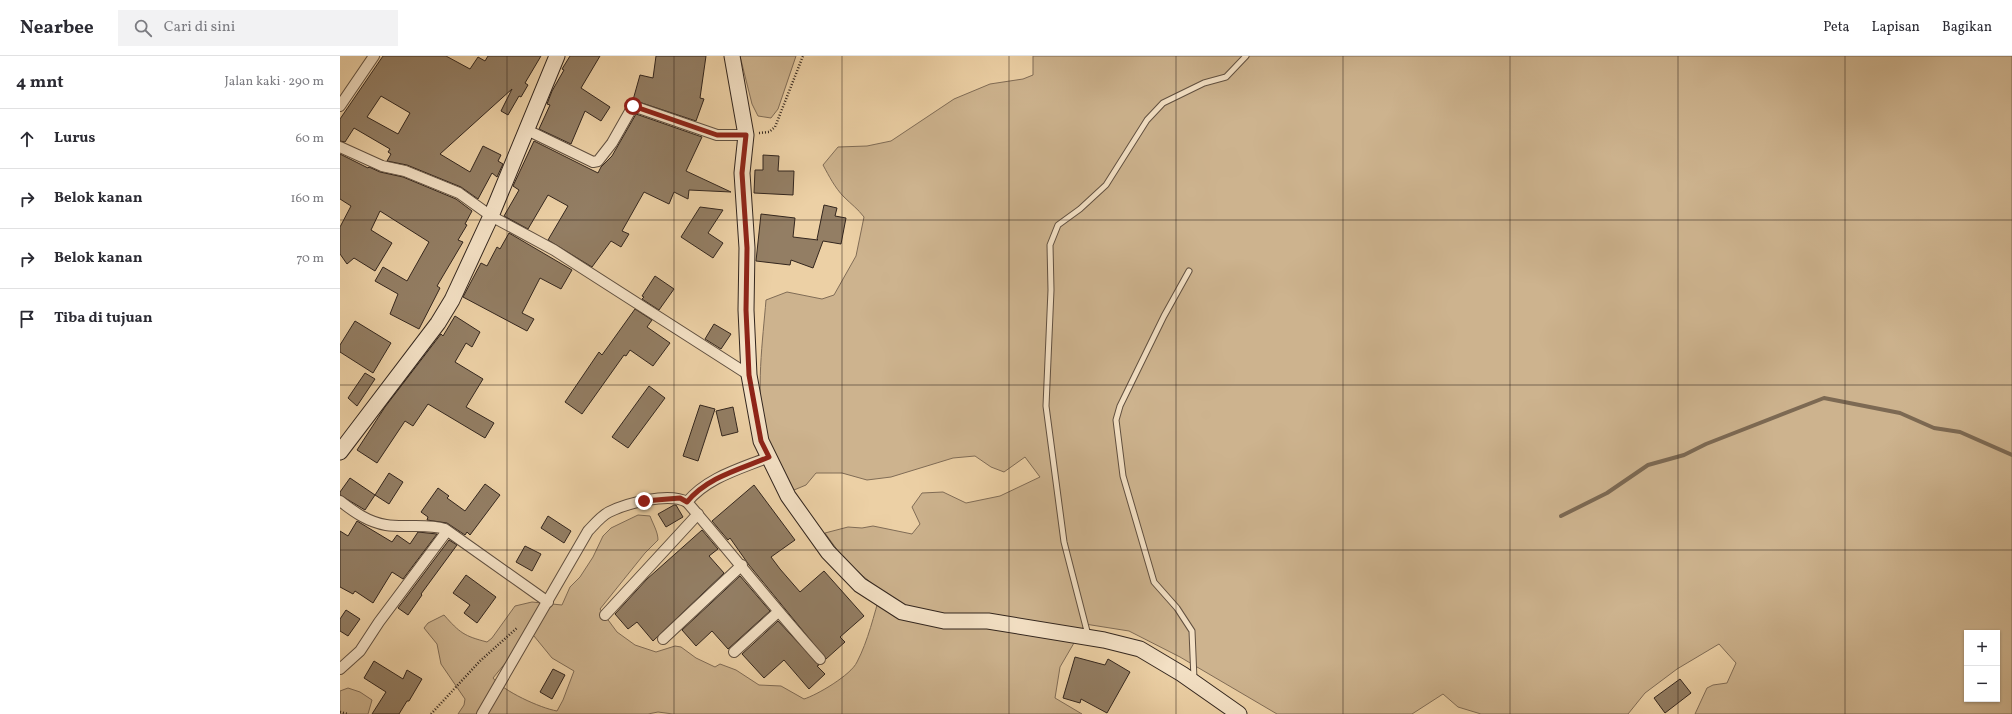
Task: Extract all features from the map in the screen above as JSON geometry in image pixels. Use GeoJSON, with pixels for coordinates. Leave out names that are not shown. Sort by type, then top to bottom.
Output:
{"type":"FeatureCollection","features":[{"type":"Feature","properties":{"kind":"main road"},"geometry":{"type":"LineString","coordinates":[[340,452],[438,323],[452,300],[491,216],[557,56]]}},
{"type":"Feature","properties":{"kind":"main road"},"geometry":{"type":"LineString","coordinates":[[732,56],[746,135],[742,173],[747,248],[746,310],[749,375],[761,441],[788,496],[828,552],[860,585],[902,612],[944,621],[988,622],[1088,638],[1140,649],[1194,682],[1239,714]]}},
{"type":"Feature","properties":{"kind":"street"},"geometry":{"type":"LineString","coordinates":[[340,106],[374,56]]}},
{"type":"Feature","properties":{"kind":"street"},"geometry":{"type":"LineString","coordinates":[[527,130],[593,162],[598,161],[612,143],[633,106],[717,135],[746,135]]}},
{"type":"Feature","properties":{"kind":"street"},"geometry":{"type":"LineString","coordinates":[[340,147],[382,166],[405,171],[459,193],[491,216],[554,250],[749,375]]}},
{"type":"Feature","properties":{"kind":"street"},"geometry":{"type":"LineString","coordinates":[[687,502],[698,490],[710,482],[769,457]]}},
{"type":"Feature","properties":{"kind":"street"},"geometry":{"type":"LineString","coordinates":[[482,714],[588,531],[608,512],[644,501],[680,498],[687,502],[742,565],[778,612],[820,659]]}},
{"type":"Feature","properties":{"kind":"street"},"geometry":{"type":"LineString","coordinates":[[340,501],[356,513],[375,522],[387,525],[441,528],[548,602]]}},
{"type":"Feature","properties":{"kind":"street"},"geometry":{"type":"LineString","coordinates":[[604,615],[698,514]]}},
{"type":"Feature","properties":{"kind":"street"},"geometry":{"type":"LineString","coordinates":[[340,669],[360,651],[379,622],[447,531]]}},
{"type":"Feature","properties":{"kind":"street"},"geometry":{"type":"LineString","coordinates":[[663,639],[742,565]]}},
{"type":"Feature","properties":{"kind":"street"},"geometry":{"type":"LineString","coordinates":[[734,652],[778,612]]}},
{"type":"Feature","properties":{"kind":"lane"},"geometry":{"type":"LineString","coordinates":[[1088,638],[1064,542],[1046,406],[1051,290],[1050,245],[1058,225],[1080,209],[1106,185],[1147,120],[1163,102],[1204,83],[1226,77],[1246,56]]}},
{"type":"Feature","properties":{"kind":"lane"},"geometry":{"type":"LineString","coordinates":[[1189,271],[1164,316],[1120,406],[1116,420],[1123,476],[1154,582],[1177,608],[1192,631],[1194,682]]}},
{"type":"Feature","properties":{"kind":"path"},"geometry":{"type":"LineString","coordinates":[[746,135],[768,132],[775,127],[803,56]]}},
{"type":"Feature","properties":{"kind":"path"},"geometry":{"type":"LineString","coordinates":[[431,714],[480,661],[520,626]]}},
{"type":"Feature","properties":{"kind":"path"},"geometry":{"type":"LineString","coordinates":[[340,712],[348,714]]}},
{"type":"Feature","properties":{"kind":"shaded area"},"geometry":{"type":"Polygon","coordinates":[[[740,56],[796,56],[778,109],[771,118],[758,116],[752,104],[740,56]]]}},
{"type":"Feature","properties":{"kind":"shaded area"},"geometry":{"type":"Polygon","coordinates":[[[1033,56],[2012,56],[2012,714],[1695,714],[1707,688],[1713,685],[1727,683],[1736,663],[1719,644],[1677,669],[1645,693],[1628,714],[1481,714],[1458,707],[1443,694],[1412,714],[1277,714],[1180,657],[1129,631],[1085,624],[1060,667],[1055,698],[1082,714],[673,714],[658,712],[648,714],[458,714],[464,705],[465,699],[441,664],[437,644],[424,628],[428,623],[444,615],[463,633],[487,642],[492,638],[515,606],[532,602],[562,605],[570,587],[580,577],[593,557],[603,536],[611,528],[638,515],[650,516],[658,540],[645,553],[600,609],[617,632],[635,645],[656,652],[675,646],[681,647],[696,658],[715,667],[720,664],[736,670],[759,685],[781,686],[804,699],[810,697],[833,684],[854,667],[868,637],[881,591],[846,562],[825,533],[848,527],[862,528],[873,526],[912,534],[920,524],[912,507],[922,493],[943,492],[966,503],[1000,496],[1040,477],[1025,457],[1004,472],[991,467],[975,456],[953,458],[891,477],[867,480],[842,473],[816,473],[806,485],[794,490],[774,454],[765,432],[762,417],[760,384],[766,300],[787,292],[822,299],[834,295],[856,256],[864,217],[838,190],[823,165],[838,147],[867,146],[891,141],[954,99],[990,84],[1023,79],[1033,75],[1033,56]],[[528,633],[519,640],[507,661],[493,678],[505,688],[522,698],[557,711],[563,700],[574,671],[552,658],[534,636],[528,633]]]}},
{"type":"Feature","properties":{"kind":"shaded area"},"geometry":{"type":"Polygon","coordinates":[[[348,688],[360,692],[372,700],[368,714],[340,714],[340,691],[348,688]]]}},
{"type":"Feature","properties":{"kind":"building"},"geometry":{"type":"Polygon","coordinates":[[[383,56],[446,56],[470,69],[478,57],[485,61],[488,56],[541,56],[525,83],[528,85],[521,97],[519,96],[508,115],[501,111],[512,89],[440,154],[470,172],[483,146],[501,155],[498,161],[503,164],[497,177],[492,173],[478,199],[461,187],[407,165],[387,161],[391,154],[388,152],[390,149],[354,128],[345,142],[340,141],[340,119],[383,56]],[[381,96],[367,117],[398,134],[410,113],[381,96]]]}},
{"type":"Feature","properties":{"kind":"building"},"geometry":{"type":"Polygon","coordinates":[[[570,56],[600,56],[581,88],[610,107],[601,121],[585,111],[571,144],[539,129],[550,105],[547,104],[552,91],[570,56]]]}},
{"type":"Feature","properties":{"kind":"building"},"geometry":{"type":"Polygon","coordinates":[[[656,56],[706,56],[700,98],[704,99],[696,121],[633,100],[640,75],[653,78],[656,56]]]}},
{"type":"Feature","properties":{"kind":"building"},"geometry":{"type":"Polygon","coordinates":[[[636,114],[702,137],[686,171],[731,192],[689,190],[688,199],[674,192],[669,204],[644,192],[622,231],[629,234],[621,247],[611,241],[592,267],[548,240],[568,206],[548,195],[528,229],[504,216],[519,190],[513,186],[534,141],[598,173],[601,167],[612,156],[636,114]]]}},
{"type":"Feature","properties":{"kind":"building"},"geometry":{"type":"Polygon","coordinates":[[[340,154],[368,168],[369,167],[380,172],[403,177],[456,199],[472,211],[465,224],[467,225],[458,240],[463,242],[437,286],[440,288],[419,329],[390,314],[398,294],[375,281],[383,267],[407,281],[429,242],[380,211],[371,230],[392,243],[375,271],[354,258],[347,264],[340,254],[340,227],[351,206],[340,199],[340,154]]]}},
{"type":"Feature","properties":{"kind":"building"},"geometry":{"type":"Polygon","coordinates":[[[763,155],[779,156],[778,171],[794,171],[793,195],[754,193],[755,170],[763,170],[763,155]]]}},
{"type":"Feature","properties":{"kind":"building"},"geometry":{"type":"Polygon","coordinates":[[[824,205],[837,208],[835,216],[846,218],[841,244],[823,241],[813,268],[791,260],[790,265],[756,261],[761,214],[795,218],[793,237],[818,240],[824,205]]]}},
{"type":"Feature","properties":{"kind":"building"},"geometry":{"type":"Polygon","coordinates":[[[700,207],[723,210],[708,233],[723,243],[713,258],[681,237],[700,207]]]}},
{"type":"Feature","properties":{"kind":"building"},"geometry":{"type":"Polygon","coordinates":[[[509,233],[572,270],[561,289],[540,278],[522,313],[534,319],[527,331],[463,297],[481,263],[487,266],[497,247],[500,249],[509,233]]]}},
{"type":"Feature","properties":{"kind":"building"},"geometry":{"type":"Polygon","coordinates":[[[655,276],[674,289],[659,310],[642,299],[644,297],[642,296],[655,276]]]}},
{"type":"Feature","properties":{"kind":"building"},"geometry":{"type":"Polygon","coordinates":[[[635,309],[652,320],[647,327],[670,343],[653,366],[630,350],[626,356],[624,355],[582,414],[565,402],[599,352],[602,355],[635,309]]]}},
{"type":"Feature","properties":{"kind":"building"},"geometry":{"type":"Polygon","coordinates":[[[455,316],[480,332],[472,347],[466,343],[455,362],[483,379],[466,407],[494,423],[485,438],[428,404],[413,426],[405,421],[377,463],[357,450],[385,407],[441,334],[443,336],[455,316]]]}},
{"type":"Feature","properties":{"kind":"building"},"geometry":{"type":"Polygon","coordinates":[[[355,321],[391,343],[373,373],[340,352],[340,345],[355,321]]]}},
{"type":"Feature","properties":{"kind":"building"},"geometry":{"type":"Polygon","coordinates":[[[714,324],[731,334],[721,349],[705,339],[714,324]]]}},
{"type":"Feature","properties":{"kind":"building"},"geometry":{"type":"Polygon","coordinates":[[[365,373],[375,379],[357,406],[348,398],[365,373]]]}},
{"type":"Feature","properties":{"kind":"building"},"geometry":{"type":"Polygon","coordinates":[[[649,386],[665,398],[628,448],[612,437],[649,386]]]}},
{"type":"Feature","properties":{"kind":"building"},"geometry":{"type":"Polygon","coordinates":[[[700,405],[715,409],[698,461],[683,456],[700,405]]]}},
{"type":"Feature","properties":{"kind":"building"},"geometry":{"type":"Polygon","coordinates":[[[733,407],[738,432],[722,436],[716,411],[733,407]]]}},
{"type":"Feature","properties":{"kind":"building"},"geometry":{"type":"Polygon","coordinates":[[[389,473],[403,482],[389,504],[375,495],[389,473]]]}},
{"type":"Feature","properties":{"kind":"building"},"geometry":{"type":"Polygon","coordinates":[[[350,478],[375,495],[365,510],[340,495],[340,492],[350,478]]]}},
{"type":"Feature","properties":{"kind":"building"},"geometry":{"type":"Polygon","coordinates":[[[485,484],[500,495],[470,535],[467,532],[465,535],[447,523],[427,520],[428,517],[421,512],[438,488],[449,496],[447,498],[465,511],[485,484]]]}},
{"type":"Feature","properties":{"kind":"building"},"geometry":{"type":"Polygon","coordinates":[[[754,485],[795,540],[771,557],[780,569],[800,592],[824,571],[864,616],[840,637],[845,642],[826,659],[749,565],[730,538],[728,540],[712,521],[754,485]]]}},
{"type":"Feature","properties":{"kind":"building"},"geometry":{"type":"Polygon","coordinates":[[[676,505],[683,517],[666,527],[658,514],[676,505]]]}},
{"type":"Feature","properties":{"kind":"building"},"geometry":{"type":"Polygon","coordinates":[[[548,516],[571,531],[564,543],[541,528],[548,516]]]}},
{"type":"Feature","properties":{"kind":"building"},"geometry":{"type":"Polygon","coordinates":[[[357,521],[392,542],[397,535],[410,544],[418,532],[437,534],[403,579],[392,572],[373,603],[355,591],[353,594],[340,587],[340,531],[348,536],[357,521]]]}},
{"type":"Feature","properties":{"kind":"building"},"geometry":{"type":"Polygon","coordinates":[[[702,530],[718,549],[709,556],[724,573],[653,641],[637,622],[628,629],[615,614],[647,579],[702,530]]]}},
{"type":"Feature","properties":{"kind":"building"},"geometry":{"type":"Polygon","coordinates":[[[449,540],[457,545],[421,594],[422,595],[408,615],[398,608],[449,540]]]}},
{"type":"Feature","properties":{"kind":"building"},"geometry":{"type":"Polygon","coordinates":[[[525,546],[541,554],[532,571],[516,562],[525,546]]]}},
{"type":"Feature","properties":{"kind":"building"},"geometry":{"type":"Polygon","coordinates":[[[466,575],[496,597],[477,623],[464,613],[470,605],[453,593],[466,575]]]}},
{"type":"Feature","properties":{"kind":"building"},"geometry":{"type":"Polygon","coordinates":[[[740,576],[770,611],[728,649],[712,631],[696,646],[682,630],[740,576]]]}},
{"type":"Feature","properties":{"kind":"building"},"geometry":{"type":"Polygon","coordinates":[[[346,610],[360,619],[348,636],[340,631],[340,619],[346,610]]]}},
{"type":"Feature","properties":{"kind":"building"},"geometry":{"type":"Polygon","coordinates":[[[778,621],[819,665],[817,666],[825,674],[809,689],[784,660],[764,678],[742,654],[778,621]]]}},
{"type":"Feature","properties":{"kind":"building"},"geometry":{"type":"Polygon","coordinates":[[[1075,657],[1105,665],[1108,659],[1130,672],[1107,713],[1081,699],[1080,703],[1063,698],[1075,657]]]}},
{"type":"Feature","properties":{"kind":"building"},"geometry":{"type":"Polygon","coordinates":[[[374,661],[403,679],[407,670],[422,679],[409,701],[407,701],[399,714],[372,714],[386,692],[364,678],[374,661]]]}},
{"type":"Feature","properties":{"kind":"building"},"geometry":{"type":"Polygon","coordinates":[[[553,669],[565,675],[552,699],[540,692],[553,669]]]}},
{"type":"Feature","properties":{"kind":"building"},"geometry":{"type":"Polygon","coordinates":[[[1680,679],[1691,693],[1665,713],[1654,698],[1680,679]]]}},
{"type":"Feature","properties":{"kind":"waterway"},"geometry":{"type":"LineString","coordinates":[[1561,516],[1607,493],[1648,465],[1684,455],[1706,444],[1824,398],[1900,413],[1934,428],[1960,432],[2012,455]]}},
{"type":"Feature","properties":{"kind":"route"},"geometry":{"type":"LineString","coordinates":[[633,106],[638,106],[717,135],[746,135],[742,173],[747,248],[746,310],[749,375],[761,441],[769,457],[710,482],[698,490],[687,502],[680,498],[644,501]]}}]}
